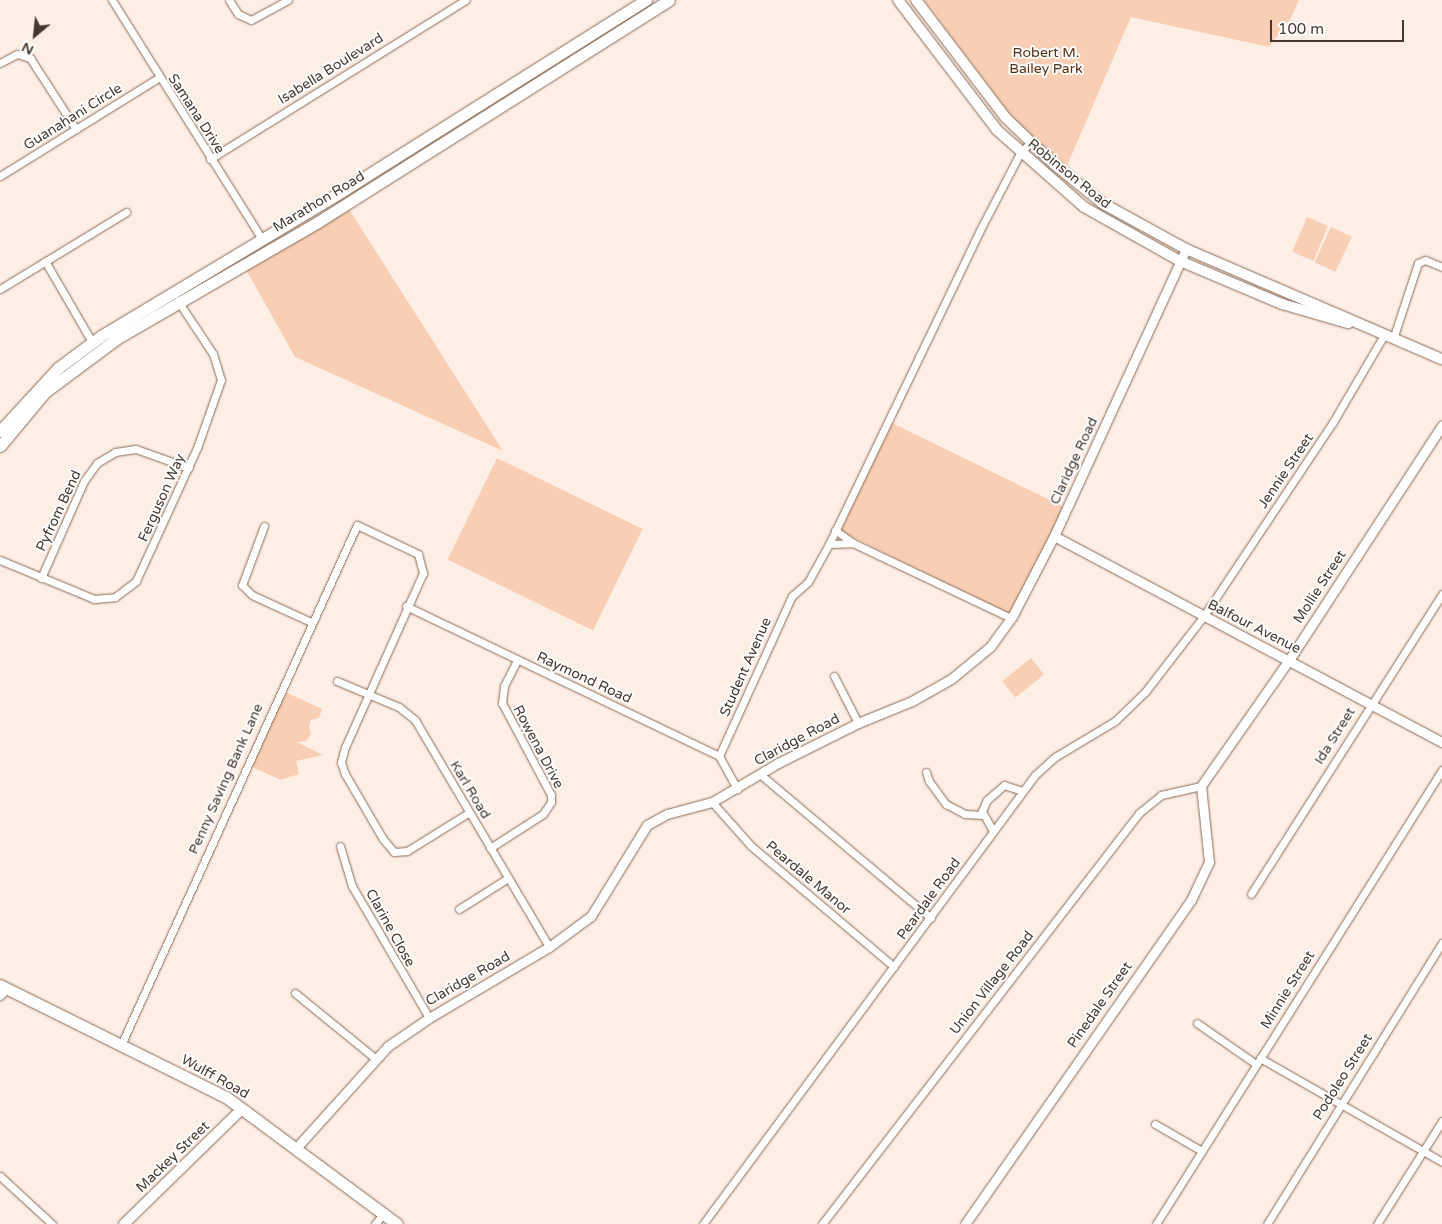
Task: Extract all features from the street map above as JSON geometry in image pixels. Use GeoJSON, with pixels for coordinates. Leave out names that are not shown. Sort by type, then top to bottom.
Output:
{"type":"FeatureCollection","features":[{"type":"Feature","properties":{"kind":"main road","name":"Marathon Road"},"geometry":{"type":"LineString","coordinates":[[0,431],[45,381],[92,342],[174,295],[646,0]]}},
{"type":"Feature","properties":{"kind":"main road","name":"Marathon Road"},"geometry":{"type":"LineString","coordinates":[[0,446],[35,402],[61,378],[174,295],[318,222],[669,0]]}},
{"type":"Feature","properties":{"kind":"main road","name":"Robinson Road"},"geometry":{"type":"LineString","coordinates":[[898,0],[972,99],[1020,153],[1092,212],[1180,261],[1297,310],[1363,326]]}},
{"type":"Feature","properties":{"kind":"main road","name":"Robinson Road"},"geometry":{"type":"LineString","coordinates":[[916,0],[962,64],[1030,143],[1102,203],[1186,249],[1442,359]]}},
{"type":"Feature","properties":{"kind":"main road","name":"Wulff Road"},"geometry":{"type":"LineString","coordinates":[[2,990],[121,1045],[226,1097],[297,1147],[397,1224]]}},
{"type":"Feature","properties":{"kind":"main road","name":"Mackey Street"},"geometry":{"type":"LineString","coordinates":[[124,1224],[242,1109]]}},
{"type":"Feature","properties":{"kind":"street","name":"Samana Drive"},"geometry":{"type":"LineString","coordinates":[[112,0],[158,78],[262,240]]}},
{"type":"Feature","properties":{"kind":"street"},"geometry":{"type":"LineString","coordinates":[[229,0],[238,14],[250,20],[288,0]]}},
{"type":"Feature","properties":{"kind":"street","name":"Isabella Boulevard"},"geometry":{"type":"LineString","coordinates":[[210,159],[465,0]]}},
{"type":"Feature","properties":{"kind":"street"},"geometry":{"type":"LineString","coordinates":[[0,63],[17,54],[30,58],[76,129]]}},
{"type":"Feature","properties":{"kind":"street","name":"Guanahani Circle"},"geometry":{"type":"LineString","coordinates":[[0,176],[158,78]]}},
{"type":"Feature","properties":{"kind":"street"},"geometry":{"type":"LineString","coordinates":[[853,543],[829,544],[980,230],[1020,153],[1030,143]]}},
{"type":"Feature","properties":{"kind":"street"},"geometry":{"type":"LineString","coordinates":[[0,289],[126,212]]}},
{"type":"Feature","properties":{"kind":"street","name":"Claridge Road"},"geometry":{"type":"LineString","coordinates":[[297,1147],[388,1046],[429,1018],[549,947],[591,916],[647,825],[667,814],[712,802],[858,723],[912,701],[951,679],[990,647],[1011,618],[1054,536],[1186,249]]}},
{"type":"Feature","properties":{"kind":"street","name":"Jennie Street"},"geometry":{"type":"LineString","coordinates":[[1203,617],[1389,337],[1418,263],[1425,260],[1442,267]]}},
{"type":"Feature","properties":{"kind":"street"},"geometry":{"type":"LineString","coordinates":[[45,261],[92,342]]}},
{"type":"Feature","properties":{"kind":"street","name":"Ferguson Way"},"geometry":{"type":"LineString","coordinates":[[0,560],[94,599],[105,599],[123,593],[136,580],[149,559],[189,468],[221,380],[213,354],[174,295]]}},
{"type":"Feature","properties":{"kind":"street","name":"Mollie Street"},"geometry":{"type":"LineString","coordinates":[[1201,786],[1289,660],[1442,425]]}},
{"type":"Feature","properties":{"kind":"street","name":"Pyfrom Bend"},"geometry":{"type":"LineString","coordinates":[[41,578],[84,481],[97,463],[115,452],[136,449],[189,468]]}},
{"type":"Feature","properties":{"kind":"street","name":"Penny Saving Bank Lane"},"geometry":{"type":"LineString","coordinates":[[121,1045],[311,622],[357,525],[418,554],[423,573],[406,606]]}},
{"type":"Feature","properties":{"kind":"street"},"geometry":{"type":"LineString","coordinates":[[264,526],[242,585],[252,595],[311,622]]}},
{"type":"Feature","properties":{"kind":"street"},"geometry":{"type":"LineString","coordinates":[[836,530],[853,543],[1011,618]]}},
{"type":"Feature","properties":{"kind":"street","name":"Balfour Avenue"},"geometry":{"type":"LineString","coordinates":[[1054,536],[1203,617],[1289,660],[1442,742]]}},
{"type":"Feature","properties":{"kind":"street","name":"Student Avenue"},"geometry":{"type":"LineString","coordinates":[[720,756],[797,588],[808,582],[829,544]]}},
{"type":"Feature","properties":{"kind":"street","name":"Ida Street"},"geometry":{"type":"LineString","coordinates":[[1251,894],[1370,704],[1442,594]]}},
{"type":"Feature","properties":{"kind":"street"},"geometry":{"type":"LineString","coordinates":[[406,606],[366,693],[341,762],[350,784],[390,850],[400,854],[468,812]]}},
{"type":"Feature","properties":{"kind":"street","name":"Raymond Road"},"geometry":{"type":"LineString","coordinates":[[406,606],[720,756]]}},
{"type":"Feature","properties":{"kind":"street","name":"Peardale Road"},"geometry":{"type":"LineString","coordinates":[[703,1224],[931,918],[1022,791],[1044,765],[1128,712],[1203,617]]}},
{"type":"Feature","properties":{"kind":"street","name":"Rowena Drive"},"geometry":{"type":"LineString","coordinates":[[490,848],[543,814],[551,802],[551,795],[502,703],[504,686],[517,660]]}},
{"type":"Feature","properties":{"kind":"street"},"geometry":{"type":"LineString","coordinates":[[834,676],[858,723]]}},
{"type":"Feature","properties":{"kind":"street","name":"Karl Road"},"geometry":{"type":"LineString","coordinates":[[337,681],[399,707],[414,720],[549,947]]}},
{"type":"Feature","properties":{"kind":"street"},"geometry":{"type":"LineString","coordinates":[[720,756],[737,789]]}},
{"type":"Feature","properties":{"kind":"street","name":"Minnie Street"},"geometry":{"type":"LineString","coordinates":[[1156,1224],[1442,770]]}},
{"type":"Feature","properties":{"kind":"street"},"geometry":{"type":"LineString","coordinates":[[926,772],[928,782],[946,804],[965,814],[983,815]]}},
{"type":"Feature","properties":{"kind":"street"},"geometry":{"type":"LineString","coordinates":[[761,775],[931,918]]}},
{"type":"Feature","properties":{"kind":"street"},"geometry":{"type":"LineString","coordinates":[[993,831],[983,815],[982,807],[999,787],[1013,786],[1022,791]]}},
{"type":"Feature","properties":{"kind":"street","name":"Union Village Road"},"geometry":{"type":"LineString","coordinates":[[822,1224],[1139,813],[1161,795],[1201,786]]}},
{"type":"Feature","properties":{"kind":"street","name":"Pinedale Street"},"geometry":{"type":"LineString","coordinates":[[965,1224],[1203,878],[1209,862],[1205,800],[1201,786]]}},
{"type":"Feature","properties":{"kind":"street","name":"Peardale Manor"},"geometry":{"type":"LineString","coordinates":[[712,802],[751,846],[894,967]]}},
{"type":"Feature","properties":{"kind":"street","name":"Clarine Close"},"geometry":{"type":"LineString","coordinates":[[340,846],[352,886],[429,1018]]}},
{"type":"Feature","properties":{"kind":"street"},"geometry":{"type":"LineString","coordinates":[[459,909],[508,878]]}},
{"type":"Feature","properties":{"kind":"street","name":"Podoleo Street"},"geometry":{"type":"LineString","coordinates":[[1267,1224],[1442,943]]}},
{"type":"Feature","properties":{"kind":"street"},"geometry":{"type":"LineString","coordinates":[[295,993],[376,1059]]}},
{"type":"Feature","properties":{"kind":"street"},"geometry":{"type":"LineString","coordinates":[[1197,1023],[1258,1061],[1341,1104],[1442,1162]]}},
{"type":"Feature","properties":{"kind":"street"},"geometry":{"type":"LineString","coordinates":[[1377,1224],[1442,1121]]}},
{"type":"Feature","properties":{"kind":"street"},"geometry":{"type":"LineString","coordinates":[[1155,1124],[1202,1151]]}},
{"type":"Feature","properties":{"kind":"street"},"geometry":{"type":"LineString","coordinates":[[0,1176],[52,1224]]}},
{"type":"Feature","properties":{"kind":"street"},"geometry":{"type":"LineString","coordinates":[[375,1224],[384,1213]]}},
{"type":"Feature","properties":{"kind":"green space","name":"Robert M. Bailey Park"},"geometry":{"type":"Polygon","coordinates":[[[924,0],[1299,0],[1291,18],[1269,47],[1131,17],[1067,166],[1017,124],[924,0]]]}},
{"type":"Feature","properties":{"kind":"green space"},"geometry":{"type":"Polygon","coordinates":[[[345,203],[503,451],[295,357],[244,266],[345,203]]]}},
{"type":"Feature","properties":{"kind":"green space"},"geometry":{"type":"Polygon","coordinates":[[[1307,217],[1328,226],[1313,261],[1292,252],[1307,217]]]}},
{"type":"Feature","properties":{"kind":"green space"},"geometry":{"type":"Polygon","coordinates":[[[1331,227],[1352,237],[1335,272],[1315,262],[1331,227]]]}},
{"type":"Feature","properties":{"kind":"green space"},"geometry":{"type":"Polygon","coordinates":[[[888,421],[1067,508],[1014,616],[835,529],[888,421]]]}},
{"type":"Feature","properties":{"kind":"green space"},"geometry":{"type":"Polygon","coordinates":[[[497,458],[643,529],[593,631],[447,560],[497,458]]]}},
{"type":"Feature","properties":{"kind":"green space"},"geometry":{"type":"Polygon","coordinates":[[[1031,658],[1044,674],[1015,698],[1002,681],[1031,658]]]}},
{"type":"Feature","properties":{"kind":"green space"},"geometry":{"type":"Polygon","coordinates":[[[285,692],[322,709],[319,718],[311,720],[309,727],[311,734],[306,741],[297,742],[323,755],[296,761],[299,774],[281,780],[252,767],[285,692]]]}}]}
